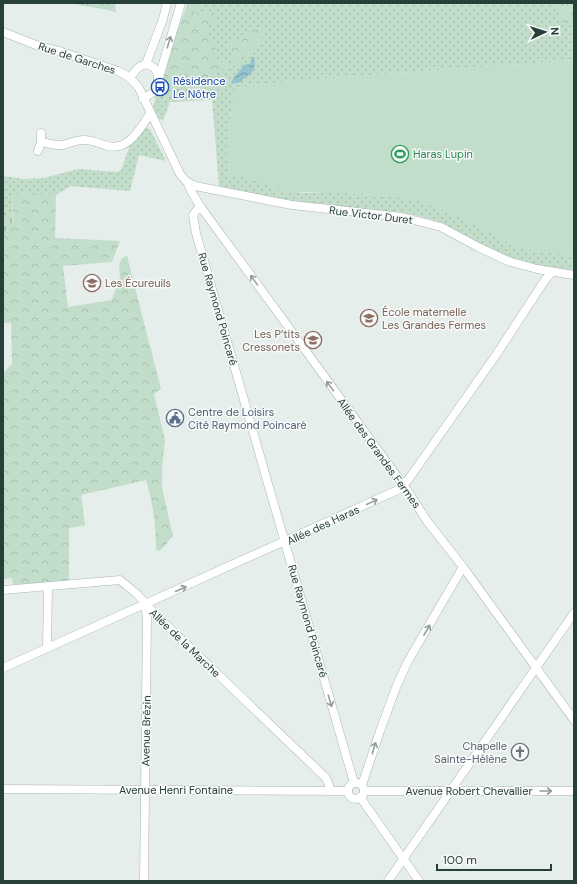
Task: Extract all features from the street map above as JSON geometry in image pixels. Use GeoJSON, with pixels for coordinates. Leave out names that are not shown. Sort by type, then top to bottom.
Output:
{"type":"FeatureCollection","features":[{"type":"Feature","properties":{"kind":"street"},"geometry":{"type":"LineString","coordinates":[[146,64],[163,19],[166,3]]}},
{"type":"Feature","properties":{"kind":"street"},"geometry":{"type":"LineString","coordinates":[[143,98],[155,91],[181,3]]}},
{"type":"Feature","properties":{"kind":"street","name":"Rue de Garches"},"geometry":{"type":"LineString","coordinates":[[3,32],[41,47],[59,51],[118,71],[130,78],[139,88],[150,114],[180,174],[187,182]]}},
{"type":"Feature","properties":{"kind":"street"},"geometry":{"type":"LineString","coordinates":[[130,78],[139,66],[146,64],[156,70],[158,80]]}},
{"type":"Feature","properties":{"kind":"street"},"geometry":{"type":"LineString","coordinates":[[41,142],[59,145],[89,140],[108,146],[118,146],[133,137],[150,114]]}},
{"type":"Feature","properties":{"kind":"street"},"geometry":{"type":"LineString","coordinates":[[38,151],[41,142],[40,133]]}},
{"type":"Feature","properties":{"kind":"street","name":"Allée des Grandes Fermes"},"geometry":{"type":"LineString","coordinates":[[187,182],[190,191],[200,206],[403,485],[427,521],[463,567],[574,720]]}},
{"type":"Feature","properties":{"kind":"street","name":"Rue Victor Duret"},"geometry":{"type":"LineString","coordinates":[[187,182],[200,188],[292,205],[402,217],[416,220],[442,227],[480,248],[508,261],[552,272],[574,275]]}},
{"type":"Feature","properties":{"kind":"street","name":"Rue Raymond Poincaré"},"geometry":{"type":"LineString","coordinates":[[200,206],[193,215],[194,224],[285,542],[360,789],[403,860],[419,881]]}},
{"type":"Feature","properties":{"kind":"street","name":"Allée des Haras"},"geometry":{"type":"LineString","coordinates":[[3,668],[400,490],[496,355],[545,280],[552,272]]}},
{"type":"Feature","properties":{"kind":"street"},"geometry":{"type":"LineString","coordinates":[[360,789],[350,786],[348,791],[351,797],[356,799],[365,777],[397,685],[408,661],[463,567]]}},
{"type":"Feature","properties":{"kind":"street","name":"Allée de la Marche"},"geometry":{"type":"LineString","coordinates":[[3,590],[120,580],[137,594],[145,604],[326,778],[331,790]]}},
{"type":"Feature","properties":{"kind":"street"},"geometry":{"type":"LineString","coordinates":[[47,648],[48,586]]}},
{"type":"Feature","properties":{"kind":"street","name":"Avenue Brézin"},"geometry":{"type":"LineString","coordinates":[[144,881],[147,617],[145,604]]}},
{"type":"Feature","properties":{"kind":"street"},"geometry":{"type":"LineString","coordinates":[[388,881],[574,613]]}},
{"type":"Feature","properties":{"kind":"street","name":"Avenue Henri Fontaine"},"geometry":{"type":"LineString","coordinates":[[3,789],[348,791]]}},
{"type":"Feature","properties":{"kind":"street","name":"Avenue Robert Chevallier"},"geometry":{"type":"LineString","coordinates":[[360,789],[574,791]]}},
{"type":"Feature","properties":{"kind":"green space"},"geometry":{"type":"Polygon","coordinates":[[[71,3],[115,3],[116,12],[82,6],[71,3]]]}},
{"type":"Feature","properties":{"kind":"green space"},"geometry":{"type":"Polygon","coordinates":[[[188,3],[574,3],[574,60],[305,80],[235,88],[233,108],[230,114],[230,175],[258,180],[278,190],[305,193],[327,192],[394,196],[419,201],[458,216],[513,245],[534,251],[574,256],[574,271],[536,265],[499,255],[436,221],[415,215],[396,212],[302,205],[219,186],[212,100],[170,102],[163,121],[158,118],[153,109],[158,82],[188,3]]]}},
{"type":"Feature","properties":{"kind":"green space"},"geometry":{"type":"Polygon","coordinates":[[[188,3],[200,3],[193,16],[209,12],[215,14],[217,19],[215,23],[210,22],[207,30],[208,39],[217,46],[213,58],[216,61],[232,63],[232,52],[229,45],[235,40],[238,42],[247,30],[259,28],[263,29],[262,40],[258,45],[248,52],[243,60],[230,69],[216,71],[212,76],[209,87],[158,82],[188,3]]]}},
{"type":"Feature","properties":{"kind":"green space"},"geometry":{"type":"Polygon","coordinates":[[[555,3],[570,3],[574,9],[574,21],[571,24],[562,22],[556,12],[555,3]]]}},
{"type":"Feature","properties":{"kind":"green space","name":"Haras Lupin"},"geometry":{"type":"Polygon","coordinates":[[[574,60],[574,256],[534,251],[513,245],[458,216],[419,201],[394,196],[278,190],[258,180],[229,175],[226,152],[235,88],[305,80],[574,60]]]}},
{"type":"Feature","properties":{"kind":"green space"},"geometry":{"type":"Polygon","coordinates":[[[146,128],[150,129],[166,161],[139,155],[130,191],[71,186],[56,195],[13,193],[12,213],[3,213],[3,176],[24,179],[44,178],[78,169],[117,172],[121,170],[131,142],[146,128]]]}},
{"type":"Feature","properties":{"kind":"green space"},"geometry":{"type":"Polygon","coordinates":[[[13,193],[56,195],[55,238],[120,241],[112,262],[63,266],[68,307],[112,300],[120,277],[119,265],[122,258],[127,256],[161,389],[154,394],[165,440],[162,467],[162,488],[173,536],[160,551],[156,550],[154,515],[146,480],[81,495],[85,525],[69,528],[69,581],[13,585],[12,578],[3,579],[3,373],[12,364],[11,323],[3,323],[3,231],[12,230],[13,193]]]}},
{"type":"Feature","properties":{"kind":"green space"},"geometry":{"type":"Polygon","coordinates":[[[3,213],[12,213],[12,230],[3,231],[3,213]]]}},
{"type":"Feature","properties":{"kind":"water"},"geometry":{"type":"Polygon","coordinates":[[[252,57],[254,57],[255,65],[251,74],[244,78],[241,82],[231,84],[234,77],[244,65],[250,64],[252,57]]]}},
{"type":"Feature","properties":{"kind":"place","name":"Résidence Le Nôtre"},"geometry":{"type":"Point","coordinates":[160,87]}},
{"type":"Feature","properties":{"kind":"place","name":"Haras Lupin"},"geometry":{"type":"Point","coordinates":[400,154]}},
{"type":"Feature","properties":{"kind":"place","name":"Les Écureuils"},"geometry":{"type":"Point","coordinates":[92,283]}},
{"type":"Feature","properties":{"kind":"place","name":"École maternelle Les Grandes Fermes"},"geometry":{"type":"Point","coordinates":[369,318]}},
{"type":"Feature","properties":{"kind":"place","name":"Les P’tits Cressonets"},"geometry":{"type":"Point","coordinates":[313,340]}},
{"type":"Feature","properties":{"kind":"place","name":"Centre de Loisirs Cité Raymond Poincaré"},"geometry":{"type":"Point","coordinates":[175,418]}},
{"type":"Feature","properties":{"kind":"place","name":"Chapelle Sainte-Hélène"},"geometry":{"type":"Point","coordinates":[520,752]}}]}
